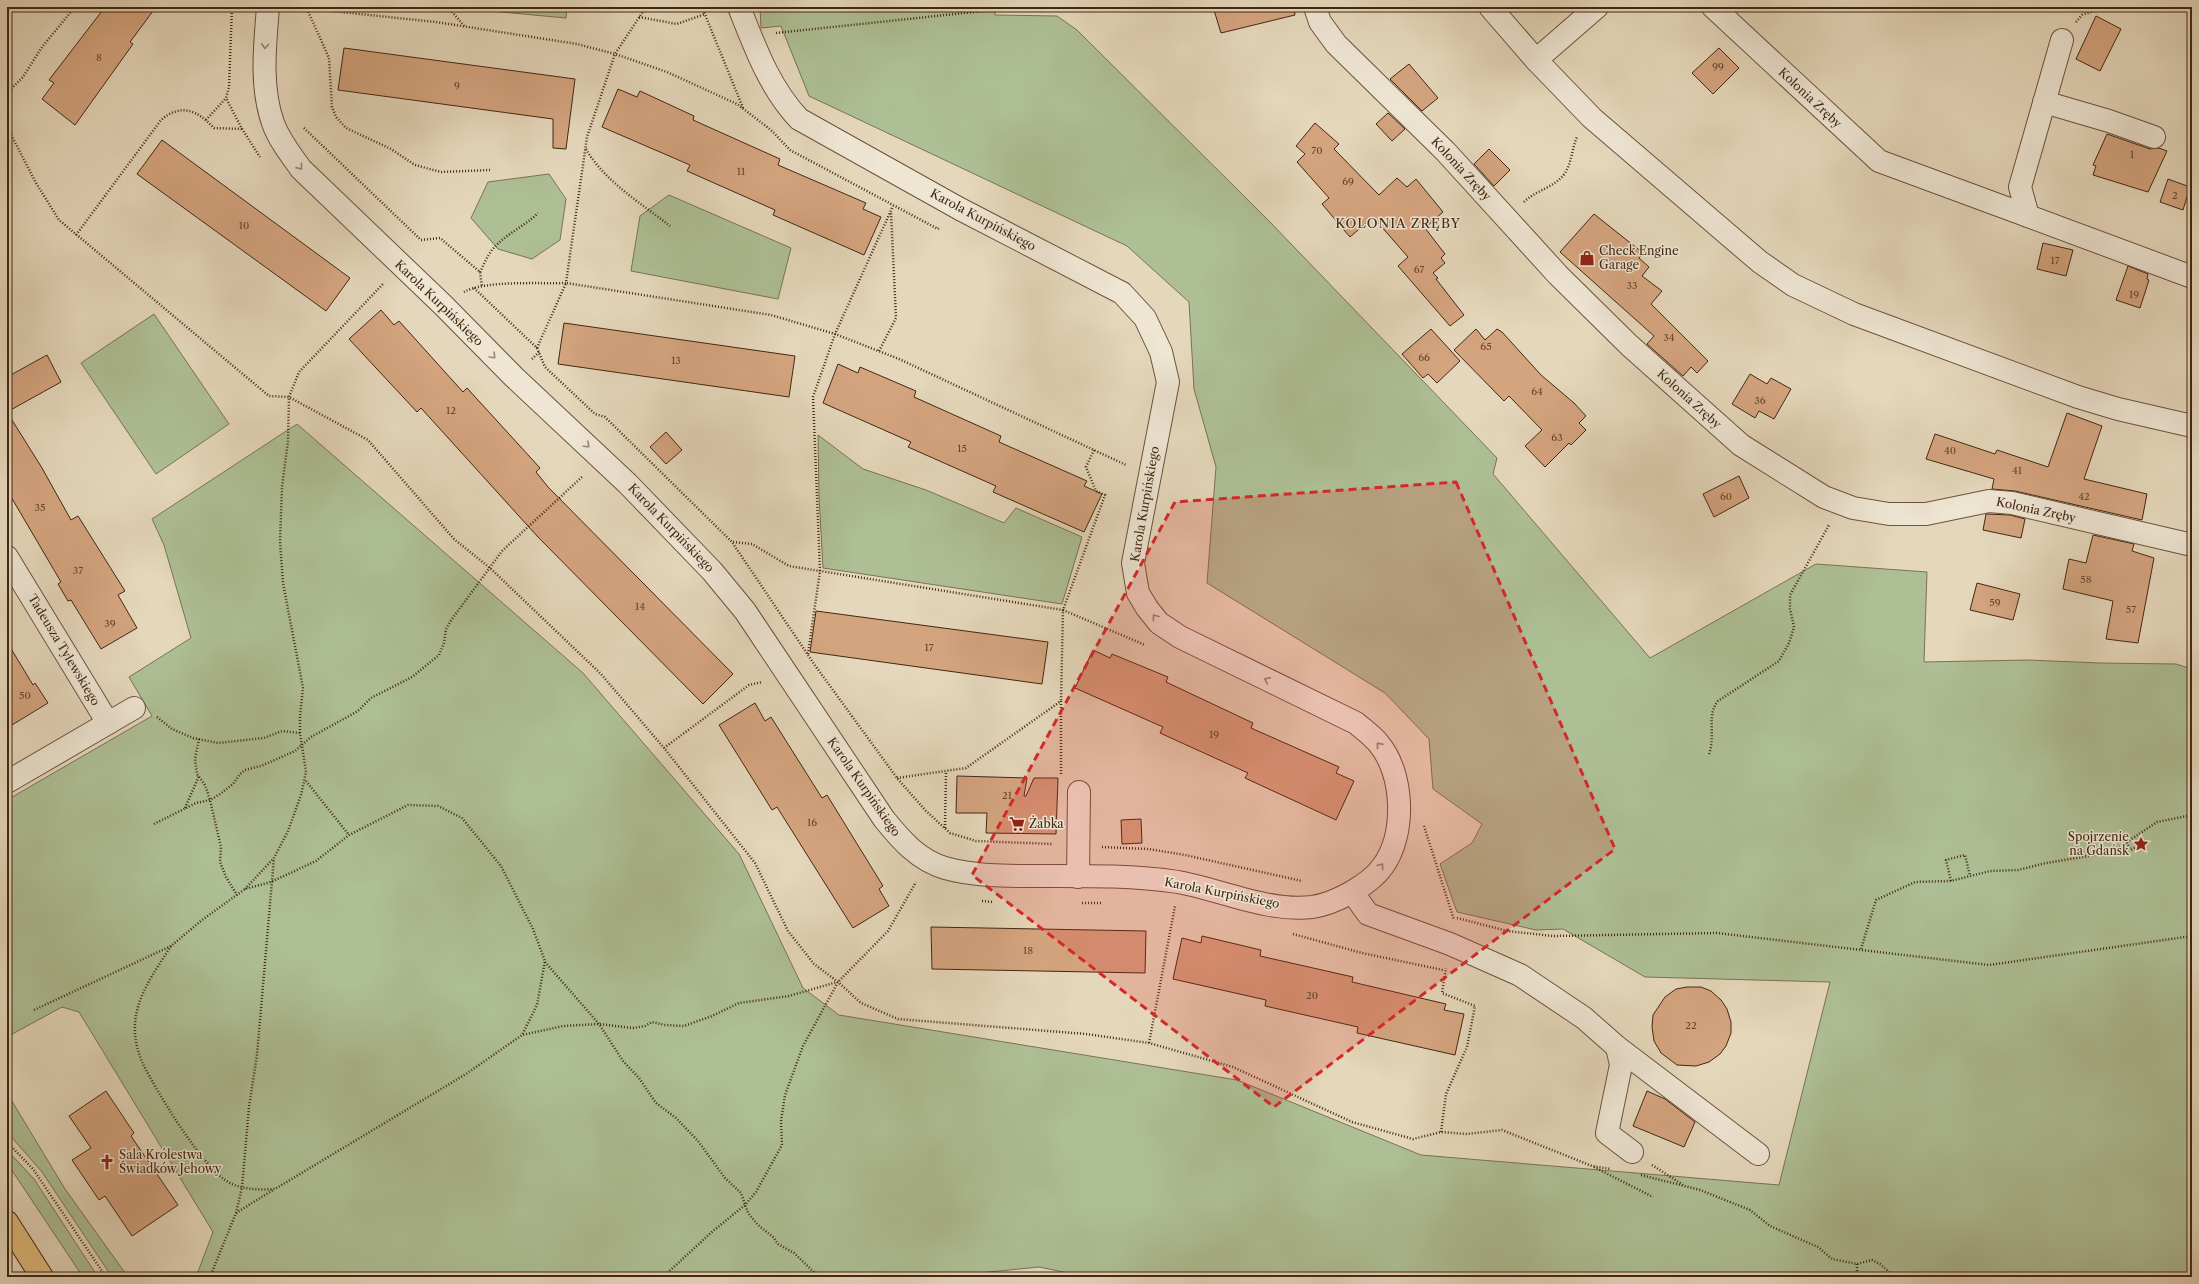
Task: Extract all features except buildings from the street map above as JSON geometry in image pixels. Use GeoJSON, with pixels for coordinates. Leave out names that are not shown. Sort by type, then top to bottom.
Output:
{"type":"FeatureCollection","features":[{"type":"Feature","properties":{"kind":"main road"},"geometry":{"type":"LineString","coordinates":[[7,1222],[42,1277]]}},
{"type":"Feature","properties":{"kind":"street","name":"Karola Kurpińskiego"},"geometry":{"type":"LineString","coordinates":[[268,7],[264,58],[265,80],[273,123],[283,144],[301,169],[443,305],[514,377],[673,528],[745,611],[884,818],[907,846],[925,860],[946,868],[996,876],[1146,878],[1179,883],[1275,905],[1312,907],[1353,893],[1383,867],[1398,828],[1400,811],[1396,782],[1390,763],[1380,744],[1356,723],[1180,637],[1159,623],[1138,593],[1133,562],[1168,382],[1161,352],[1145,318],[1122,292],[953,205],[798,119],[786,106],[768,77],[738,7]]}},
{"type":"Feature","properties":{"kind":"street","name":"Kolonia Zręby"},"geometry":{"type":"LineString","coordinates":[[1315,7],[1320,22],[1336,44],[1446,152],[1558,275],[1629,345],[1741,445],[1824,497],[1853,508],[1889,514],[1926,514],[1989,501],[2012,503],[2192,546]]}},
{"type":"Feature","properties":{"kind":"street"},"geometry":{"type":"LineString","coordinates":[[1490,7],[1536,60],[1592,118],[1760,262],[1793,285],[1854,314],[2078,397],[2118,409],[2192,426]]}},
{"type":"Feature","properties":{"kind":"street"},"geometry":{"type":"LineString","coordinates":[[1536,60],[1597,7]]}},
{"type":"Feature","properties":{"kind":"street","name":"Kolonia Zręby"},"geometry":{"type":"LineString","coordinates":[[1713,7],[1879,161],[2192,277]]}},
{"type":"Feature","properties":{"kind":"street"},"geometry":{"type":"LineString","coordinates":[[2028,216],[2020,187],[2062,40]]}},
{"type":"Feature","properties":{"kind":"street"},"geometry":{"type":"LineString","coordinates":[[2044,102],[2110,121],[2154,138]]}},
{"type":"Feature","properties":{"kind":"street","name":"Tadeusza Tylewskiego"},"geometry":{"type":"LineString","coordinates":[[7,557],[108,723]]}},
{"type":"Feature","properties":{"kind":"street"},"geometry":{"type":"LineString","coordinates":[[7,782],[134,708]]}},
{"type":"Feature","properties":{"kind":"street"},"geometry":{"type":"LineString","coordinates":[[1070,786],[1078,845],[1078,877]]}},
{"type":"Feature","properties":{"kind":"street"},"geometry":{"type":"LineString","coordinates":[[1353,893],[1368,914],[1450,944],[1520,975],[1584,1018],[1617,1047],[1758,1154]]}},
{"type":"Feature","properties":{"kind":"street"},"geometry":{"type":"LineString","coordinates":[[1617,1047],[1621,1065],[1608,1133],[1632,1152]]}},
{"type":"Feature","properties":{"kind":"path"},"geometry":{"type":"LineString","coordinates":[[7,93],[23,77],[42,47],[75,7]]}},
{"type":"Feature","properties":{"kind":"path"},"geometry":{"type":"LineString","coordinates":[[288,7],[465,27],[577,44],[615,54],[667,72],[743,108],[771,130],[790,150],[938,229]]}},
{"type":"Feature","properties":{"kind":"path"},"geometry":{"type":"LineString","coordinates":[[448,7],[465,27]]}},
{"type":"Feature","properties":{"kind":"path"},"geometry":{"type":"LineString","coordinates":[[537,348],[566,283],[587,137],[615,54],[646,7]]}},
{"type":"Feature","properties":{"kind":"path"},"geometry":{"type":"LineString","coordinates":[[702,7],[743,108]]}},
{"type":"Feature","properties":{"kind":"path"},"geometry":{"type":"LineString","coordinates":[[782,32],[1021,7]]}},
{"type":"Feature","properties":{"kind":"path"},"geometry":{"type":"LineString","coordinates":[[2062,40],[2082,15],[2105,7]]}},
{"type":"Feature","properties":{"kind":"path"},"geometry":{"type":"LineString","coordinates":[[307,9],[329,58],[332,107],[336,117],[346,128],[391,149],[415,165],[441,172],[490,170]]}},
{"type":"Feature","properties":{"kind":"path"},"geometry":{"type":"LineString","coordinates":[[639,17],[677,24],[705,14]]}},
{"type":"Feature","properties":{"kind":"path"},"geometry":{"type":"LineString","coordinates":[[206,120],[226,98]]}},
{"type":"Feature","properties":{"kind":"path"},"geometry":{"type":"LineString","coordinates":[[76,235],[161,120],[170,112],[180,109],[187,110],[206,120],[214,128],[242,129]]}},
{"type":"Feature","properties":{"kind":"path"},"geometry":{"type":"LineString","coordinates":[[1506,218],[1536,192],[1559,181],[1566,172],[1577,138],[1592,118]]}},
{"type":"Feature","properties":{"kind":"path"},"geometry":{"type":"LineString","coordinates":[[302,126],[421,240],[440,238],[480,272]]}},
{"type":"Feature","properties":{"kind":"path"},"geometry":{"type":"LineString","coordinates":[[7,127],[36,184],[59,220],[269,396],[289,397],[368,440],[454,539],[490,568],[601,674],[664,748],[755,863],[788,930],[814,964],[838,982],[861,1003],[898,1019],[1086,1034],[1149,1043],[1233,1067],[1352,1122],[1413,1139],[1440,1132],[1467,1134],[1502,1130],[1592,1166],[1653,1197]]}},
{"type":"Feature","properties":{"kind":"path"},"geometry":{"type":"LineString","coordinates":[[586,149],[593,161],[607,176],[670,226]]}},
{"type":"Feature","properties":{"kind":"path"},"geometry":{"type":"LineString","coordinates":[[785,671],[808,655],[820,571],[813,397],[835,334],[893,206]]}},
{"type":"Feature","properties":{"kind":"path"},"geometry":{"type":"LineString","coordinates":[[879,351],[896,318],[891,211]]}},
{"type":"Feature","properties":{"kind":"path"},"geometry":{"type":"LineString","coordinates":[[482,287],[480,272],[491,251],[506,236],[528,223],[538,213]]}},
{"type":"Feature","properties":{"kind":"path"},"geometry":{"type":"LineString","coordinates":[[34,1010],[171,946],[202,920],[245,889],[274,858],[288,831],[306,780],[306,760],[300,733],[303,688],[282,583],[280,541],[282,487],[288,441],[289,397],[299,372],[401,266]]}},
{"type":"Feature","properties":{"kind":"path"},"geometry":{"type":"LineString","coordinates":[[443,305],[474,288],[566,283],[771,315],[835,334],[879,351],[1150,476]]}},
{"type":"Feature","properties":{"kind":"path"},"geometry":{"type":"LineString","coordinates":[[474,288],[537,348],[545,368],[595,414],[605,417],[732,542],[808,655],[897,778],[925,810],[950,833],[976,842],[1149,849],[1185,854],[1304,882],[1303,888]]}},
{"type":"Feature","properties":{"kind":"path"},"geometry":{"type":"LineString","coordinates":[[1070,786],[1061,701],[1063,610],[1105,495],[1096,491],[1086,467],[1094,450]]}},
{"type":"Feature","properties":{"kind":"path"},"geometry":{"type":"LineString","coordinates":[[154,824],[196,803],[210,800],[233,784],[245,770],[267,764],[281,756],[295,751],[311,737],[358,711],[370,698],[412,677],[439,655],[444,644],[446,630],[452,619],[502,551],[585,475]]}},
{"type":"Feature","properties":{"kind":"path"},"geometry":{"type":"LineString","coordinates":[[1709,754],[1713,742],[1713,707],[1718,701],[1779,661],[1789,643],[1794,627],[1790,609],[1790,594],[1827,531],[1839,503]]}},
{"type":"Feature","properties":{"kind":"path"},"geometry":{"type":"LineString","coordinates":[[732,542],[752,544],[790,566],[1063,610]]}},
{"type":"Feature","properties":{"kind":"path"},"geometry":{"type":"LineString","coordinates":[[664,748],[748,685],[764,682]]}},
{"type":"Feature","properties":{"kind":"path"},"geometry":{"type":"LineString","coordinates":[[897,778],[966,768],[1061,701]]}},
{"type":"Feature","properties":{"kind":"path"},"geometry":{"type":"LineString","coordinates":[[134,708],[157,717],[172,729],[218,744],[264,738],[282,731],[300,733]]}},
{"type":"Feature","properties":{"kind":"path"},"geometry":{"type":"LineString","coordinates":[[199,739],[196,759],[199,776],[210,800],[221,847],[220,862],[226,877],[237,895]]}},
{"type":"Feature","properties":{"kind":"path"},"geometry":{"type":"LineString","coordinates":[[945,828],[946,771]]}},
{"type":"Feature","properties":{"kind":"path"},"geometry":{"type":"LineString","coordinates":[[185,808],[199,776]]}},
{"type":"Feature","properties":{"kind":"path"},"geometry":{"type":"LineString","coordinates":[[306,780],[349,836]]}},
{"type":"Feature","properties":{"kind":"path"},"geometry":{"type":"LineString","coordinates":[[245,889],[271,882],[316,861],[349,836],[408,805],[438,806],[462,818],[501,866],[533,929],[545,961],[599,1024],[623,1061],[640,1078],[656,1103],[676,1118],[698,1141],[725,1178],[741,1194],[748,1213],[763,1231],[773,1237],[778,1244],[794,1253],[819,1277]]}},
{"type":"Feature","properties":{"kind":"path"},"geometry":{"type":"LineString","coordinates":[[1861,949],[1876,900],[1915,882],[1951,882],[1990,871],[2018,870],[2046,863],[2112,852],[2157,822],[2192,815]]}},
{"type":"Feature","properties":{"kind":"path"},"geometry":{"type":"LineString","coordinates":[[1422,822],[1454,918],[1507,931],[1553,936],[1718,932],[1989,964],[2192,936]]}},
{"type":"Feature","properties":{"kind":"path"},"geometry":{"type":"LineString","coordinates":[[2126,843],[2130,850],[2141,844]]}},
{"type":"Feature","properties":{"kind":"path"},"geometry":{"type":"LineString","coordinates":[[1951,882],[1946,860],[1965,855],[1970,876]]}},
{"type":"Feature","properties":{"kind":"path"},"geometry":{"type":"LineString","coordinates":[[210,1277],[236,1213],[242,1188],[249,1107],[257,1055],[274,858]]}},
{"type":"Feature","properties":{"kind":"path"},"geometry":{"type":"LineString","coordinates":[[1149,1043],[1179,883]]}},
{"type":"Feature","properties":{"kind":"path"},"geometry":{"type":"LineString","coordinates":[[663,1277],[713,1231],[745,1205],[756,1192],[782,1145],[781,1121],[785,1095],[803,1046],[838,982],[888,931],[915,884]]}},
{"type":"Feature","properties":{"kind":"path"},"geometry":{"type":"LineString","coordinates":[[171,946],[151,977],[139,1003],[135,1025],[136,1041],[143,1063],[164,1101],[202,1158],[213,1170],[226,1180],[242,1188],[259,1190],[275,1189]]}},
{"type":"Feature","properties":{"kind":"path"},"geometry":{"type":"LineString","coordinates":[[522,1035],[537,1005],[545,961]]}},
{"type":"Feature","properties":{"kind":"path"},"geometry":{"type":"LineString","coordinates":[[236,1213],[466,1074],[522,1035],[563,1026],[599,1024],[633,1028],[645,1026],[652,1022],[665,1026],[684,1026],[712,1016],[739,1002],[789,996],[838,982]]}},
{"type":"Feature","properties":{"kind":"path"},"geometry":{"type":"LineString","coordinates":[[1440,1132],[1446,1094],[1468,1047],[1475,1006],[1442,993]]}},
{"type":"Feature","properties":{"kind":"path"},"geometry":{"type":"LineString","coordinates":[[7,1142],[33,1169],[106,1277]]}},
{"type":"Feature","properties":{"kind":"path"},"geometry":{"type":"LineString","coordinates":[[1632,1152],[1685,1187]]}},
{"type":"Feature","properties":{"kind":"path"},"geometry":{"type":"LineString","coordinates":[[1592,1166],[1606,1168]]}},
{"type":"Feature","properties":{"kind":"path"},"geometry":{"type":"LineString","coordinates":[[1639,1175],[1700,1190],[1750,1210],[1770,1226],[1818,1247],[1832,1259],[1856,1264],[1872,1260],[1880,1264],[1895,1277]]}},
{"type":"Feature","properties":{"kind":"path"},"geometry":{"type":"LineString","coordinates":[[1856,1264],[1857,1277]]}},
{"type":"Feature","properties":{"kind":"path"},"geometry":{"type":"LineString","coordinates":[[1004,1277],[1042,1274],[1056,1277]]}},
{"type":"Feature","properties":{"kind":"highlighted area"},"geometry":{"type":"Polygon","coordinates":[[[1456,482],[1615,849],[1274,1107],[972,875],[1175,502],[1456,482]]]}},
{"type":"Feature","properties":{"kind":"green space"},"geometry":{"type":"Polygon","coordinates":[[[447,7],[567,7],[566,18],[447,7]]]}},
{"type":"Feature","properties":{"kind":"green space"},"geometry":{"type":"Polygon","coordinates":[[[760,7],[995,7],[995,15],[1057,16],[1077,30],[1269,221],[1497,458],[1493,474],[1650,658],[1816,564],[1927,572],[1924,662],[2028,660],[2176,664],[2192,669],[2192,1277],[1088,1277],[1039,1267],[939,1277],[196,1277],[213,1232],[79,1012],[62,1007],[7,1037],[7,800],[152,716],[129,677],[191,638],[164,545],[152,519],[297,424],[583,673],[739,854],[803,988],[839,1015],[1237,1080],[1421,1155],[1779,1185],[1830,982],[1645,977],[1563,929],[1536,930],[1457,912],[1440,864],[1472,843],[1482,824],[1433,789],[1429,739],[1385,693],[1207,583],[1216,467],[1194,389],[1189,302],[1127,246],[809,96],[781,26],[761,28],[760,7]]]}},
{"type":"Feature","properties":{"kind":"green space"},"geometry":{"type":"Polygon","coordinates":[[[549,174],[566,199],[560,240],[532,259],[498,249],[471,218],[488,182],[549,174]]]}},
{"type":"Feature","properties":{"kind":"green space"},"geometry":{"type":"Polygon","coordinates":[[[669,195],[791,248],[778,299],[631,271],[640,216],[669,195]]]}},
{"type":"Feature","properties":{"kind":"green space"},"geometry":{"type":"Polygon","coordinates":[[[154,314],[229,424],[156,474],[81,363],[154,314]]]}},
{"type":"Feature","properties":{"kind":"green space"},"geometry":{"type":"Polygon","coordinates":[[[818,435],[863,469],[926,490],[1004,523],[1016,508],[1082,537],[1062,604],[823,568],[819,496],[818,435]]]}},
{"type":"Feature","properties":{"kind":"green space"},"geometry":{"type":"Polygon","coordinates":[[[7,1093],[65,1189],[128,1277],[112,1277],[42,1172],[7,1132],[7,1093]]]}},
{"type":"Feature","properties":{"kind":"green space"},"geometry":{"type":"Polygon","coordinates":[[[7,1150],[34,1179],[98,1277],[83,1277],[7,1163],[7,1150]]]}},
{"type":"Feature","properties":{"kind":"place","name":"Check Engine Garage"},"geometry":{"type":"Point","coordinates":[1587,258]}},
{"type":"Feature","properties":{"kind":"place","name":"Żabka"},"geometry":{"type":"Point","coordinates":[1017,824]}},
{"type":"Feature","properties":{"kind":"place","name":"Spojrzenie na Gdańsk"},"geometry":{"type":"Point","coordinates":[2141,844]}},
{"type":"Feature","properties":{"kind":"place","name":"Sala Królestwa Świadków Jehowy"},"geometry":{"type":"Point","coordinates":[107,1162]}},
{"type":"Feature","properties":{"kind":"district","name":"KOLONIA ZRĘBY"},"geometry":{"type":"Point","coordinates":[1398,223]}}]}
